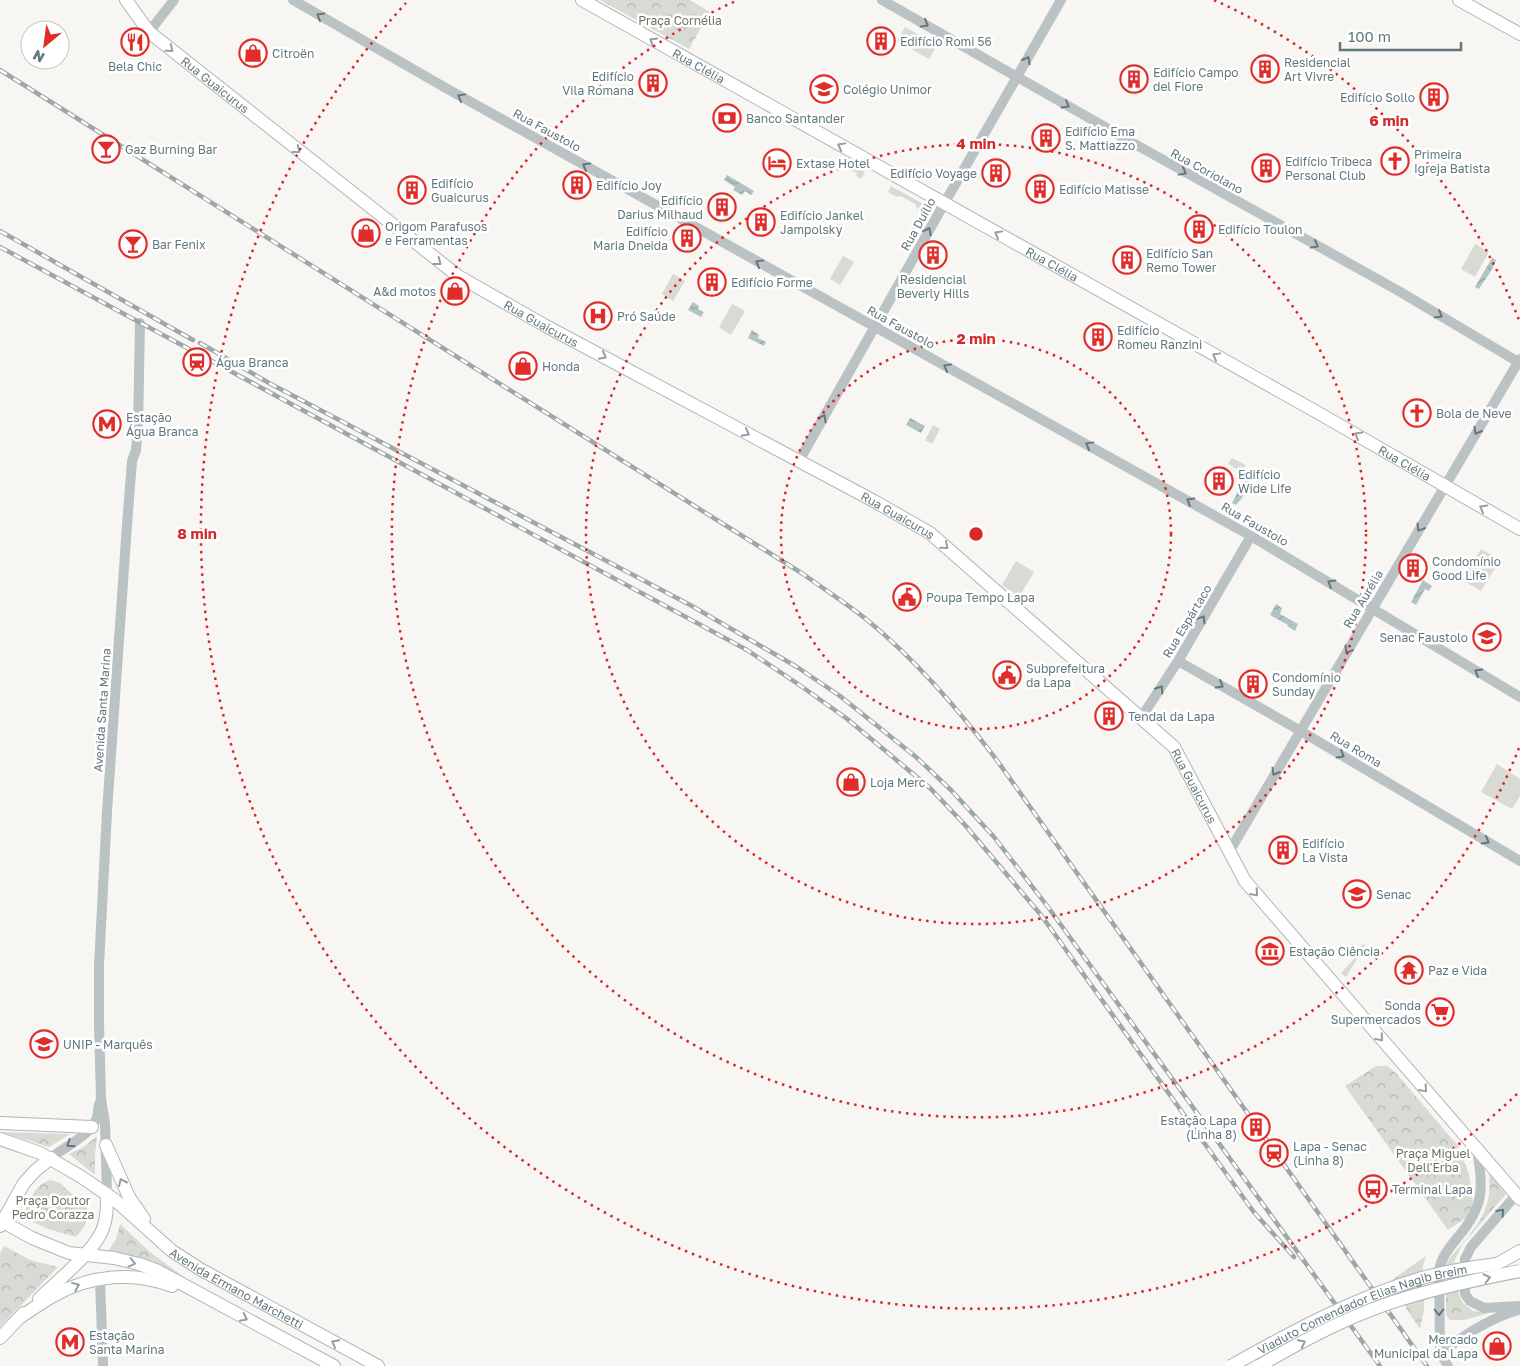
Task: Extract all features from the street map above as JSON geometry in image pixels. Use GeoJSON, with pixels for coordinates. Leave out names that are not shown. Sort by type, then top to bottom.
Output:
{"type":"FeatureCollection","features":[{"type":"Feature","properties":{"kind":"main road","name":"Rua Guaicurus"},"geometry":{"type":"LineString","coordinates":[[126,0],[149,32],[458,276],[553,330],[874,501],[930,533],[1174,747],[1245,881],[1518,1197]]}},
{"type":"Feature","properties":{"kind":"main road","name":"Rua Clélia"},"geometry":{"type":"LineString","coordinates":[[582,0],[1322,415],[1520,529]]}},
{"type":"Feature","properties":{"kind":"main road"},"geometry":{"type":"LineString","coordinates":[[1459,0],[1520,34]]}},
{"type":"Feature","properties":{"kind":"main road"},"geometry":{"type":"LineString","coordinates":[[0,1123],[92,1126]]}},
{"type":"Feature","properties":{"kind":"main road"},"geometry":{"type":"LineString","coordinates":[[0,1139],[26,1147],[50,1158],[107,1194],[107,1210],[102,1232],[84,1255],[18,1318],[0,1338]]}},
{"type":"Feature","properties":{"kind":"main road"},"geometry":{"type":"LineString","coordinates":[[106,1145],[129,1197],[156,1238]]}},
{"type":"Feature","properties":{"kind":"main road"},"geometry":{"type":"LineString","coordinates":[[50,1158],[24,1183],[1,1223],[48,1246],[69,1253],[84,1255]]}},
{"type":"Feature","properties":{"kind":"main road","name":"Avenida Ermano Marchetti"},"geometry":{"type":"LineString","coordinates":[[107,1194],[172,1251],[200,1269],[378,1366]]}},
{"type":"Feature","properties":{"kind":"main road"},"geometry":{"type":"LineString","coordinates":[[1497,1264],[1520,1251]]}},
{"type":"Feature","properties":{"kind":"main road","name":"Avenida Ermano Marchetti"},"geometry":{"type":"LineString","coordinates":[[84,1255],[114,1258],[139,1264],[168,1276],[200,1296],[334,1366]]}},
{"type":"Feature","properties":{"kind":"main road","name":"Viaduto Comendador Elias Nagib Breim"},"geometry":{"type":"LineString","coordinates":[[1231,1366],[1308,1324],[1359,1301],[1425,1278],[1520,1260]]}},
{"type":"Feature","properties":{"kind":"main road","name":"Viaduto Comendador Elias Nagib Breim"},"geometry":{"type":"LineString","coordinates":[[1259,1366],[1325,1330],[1393,1302],[1410,1296],[1520,1271]]}},
{"type":"Feature","properties":{"kind":"main road"},"geometry":{"type":"LineString","coordinates":[[18,1318],[56,1294],[83,1283],[122,1276],[143,1277],[166,1283],[200,1296]]}},
{"type":"Feature","properties":{"kind":"street"},"geometry":{"type":"LineString","coordinates":[[149,32],[174,0]]}},
{"type":"Feature","properties":{"kind":"street","name":"Rua Faustolo"},"geometry":{"type":"LineString","coordinates":[[293,0],[452,92],[1252,536],[1520,697]]}},
{"type":"Feature","properties":{"kind":"street","name":"Rua Coriolano"},"geometry":{"type":"LineString","coordinates":[[882,0],[1397,290],[1519,361]]}},
{"type":"Feature","properties":{"kind":"street","name":"Rua Duílio"},"geometry":{"type":"LineString","coordinates":[[799,461],[1061,0]]}},
{"type":"Feature","properties":{"kind":"street","name":"Avenida Santa Marina"},"geometry":{"type":"LineString","coordinates":[[107,1194],[106,1123],[101,1099],[99,965],[127,525],[132,461],[136,450],[138,429],[140,323]]}},
{"type":"Feature","properties":{"kind":"street","name":"Rua Aurélia"},"geometry":{"type":"LineString","coordinates":[[1229,852],[1299,730],[1519,361]]}},
{"type":"Feature","properties":{"kind":"street","name":"Rua Espártaco"},"geometry":{"type":"LineString","coordinates":[[1141,718],[1178,661],[1252,536]]}},
{"type":"Feature","properties":{"kind":"street","name":"Rua Roma"},"geometry":{"type":"LineString","coordinates":[[1178,661],[1299,730],[1520,861]]}},
{"type":"Feature","properties":{"kind":"street","name":"Avenida Santa Marina"},"geometry":{"type":"LineString","coordinates":[[92,1126],[96,1120],[98,1104],[101,1099]]}},
{"type":"Feature","properties":{"kind":"street"},"geometry":{"type":"LineString","coordinates":[[50,1158],[92,1126]]}},
{"type":"Feature","properties":{"kind":"street"},"geometry":{"type":"LineString","coordinates":[[1448,1366],[1440,1353],[1440,1262],[1477,1209],[1482,1179],[1477,1150]]}},
{"type":"Feature","properties":{"kind":"street"},"geometry":{"type":"LineString","coordinates":[[1518,1197],[1471,1247],[1465,1259],[1465,1290],[1470,1302],[1481,1307],[1520,1308]]}},
{"type":"Feature","properties":{"kind":"street"},"geometry":{"type":"LineString","coordinates":[[100,1279],[103,1366]]}},
{"type":"Feature","properties":{"kind":"street"},"geometry":{"type":"LineString","coordinates":[[1440,1353],[1476,1327],[1520,1308]]}},
{"type":"Feature","properties":{"kind":"green space","name":"Praça Cornélia"},"geometry":{"type":"Polygon","coordinates":[[[600,0],[690,0],[710,12],[689,49],[600,0]]]}},
{"type":"Feature","properties":{"kind":"green space"},"geometry":{"type":"Polygon","coordinates":[[[905,27],[937,45],[929,59],[897,41],[905,27]]]}},
{"type":"Feature","properties":{"kind":"green space"},"geometry":{"type":"Polygon","coordinates":[[[846,161],[865,172],[861,179],[856,176],[857,173],[842,168],[846,161]]]}},
{"type":"Feature","properties":{"kind":"green space"},"geometry":{"type":"Polygon","coordinates":[[[891,186],[927,206],[927,210],[915,231],[912,229],[920,213],[915,204],[901,196],[897,197],[888,192],[891,186]]]}},
{"type":"Feature","properties":{"kind":"green space"},"geometry":{"type":"Polygon","coordinates":[[[1475,244],[1489,252],[1475,277],[1461,269],[1475,244]]]}},
{"type":"Feature","properties":{"kind":"green space"},"geometry":{"type":"Polygon","coordinates":[[[843,256],[854,262],[840,285],[830,279],[843,256]]]}},
{"type":"Feature","properties":{"kind":"green space"},"geometry":{"type":"Polygon","coordinates":[[[673,274],[685,281],[673,301],[662,294],[673,274]]]}},
{"type":"Feature","properties":{"kind":"green space"},"geometry":{"type":"Polygon","coordinates":[[[732,304],[745,311],[731,335],[719,327],[732,304]]]}},
{"type":"Feature","properties":{"kind":"green space"},"geometry":{"type":"Polygon","coordinates":[[[933,425],[940,429],[932,444],[925,440],[933,425]]]}},
{"type":"Feature","properties":{"kind":"green space"},"geometry":{"type":"Polygon","coordinates":[[[1232,458],[1246,465],[1242,472],[1228,464],[1232,458]]]}},
{"type":"Feature","properties":{"kind":"green space"},"geometry":{"type":"Polygon","coordinates":[[[1481,549],[1500,560],[1481,591],[1462,580],[1481,549]]]}},
{"type":"Feature","properties":{"kind":"green space"},"geometry":{"type":"Polygon","coordinates":[[[1016,561],[1034,572],[1019,597],[1002,585],[1016,561]]]}},
{"type":"Feature","properties":{"kind":"green space"},"geometry":{"type":"Polygon","coordinates":[[[1497,764],[1520,779],[1520,796],[1512,809],[1481,792],[1497,764]]]}},
{"type":"Feature","properties":{"kind":"green space"},"geometry":{"type":"Polygon","coordinates":[[[1363,944],[1365,946],[1346,977],[1341,973],[1354,959],[1363,944]]]}},
{"type":"Feature","properties":{"kind":"green space","name":"Praça Miguel Dell'Erba"},"geometry":{"type":"Polygon","coordinates":[[[1376,1066],[1387,1066],[1396,1073],[1458,1146],[1469,1174],[1473,1202],[1470,1215],[1448,1230],[1345,1086],[1376,1066]]]}},
{"type":"Feature","properties":{"kind":"green space"},"geometry":{"type":"Polygon","coordinates":[[[0,1132],[70,1134],[49,1147],[0,1132]]]}},
{"type":"Feature","properties":{"kind":"green space","name":"Praça Doutor Pedro Corazza"},"geometry":{"type":"Polygon","coordinates":[[[97,1136],[95,1175],[69,1154],[85,1146],[97,1136]]]}},
{"type":"Feature","properties":{"kind":"green space","name":"Praça Miguel Dell'Erba"},"geometry":{"type":"Polygon","coordinates":[[[1489,1172],[1506,1194],[1462,1245],[1454,1262],[1459,1295],[1463,1303],[1473,1311],[1489,1313],[1464,1320],[1450,1320],[1446,1315],[1446,1265],[1485,1211],[1489,1194],[1489,1172]]]}},
{"type":"Feature","properties":{"kind":"green space","name":"Praça Doutor Pedro Corazza"},"geometry":{"type":"Polygon","coordinates":[[[51,1180],[60,1183],[87,1208],[85,1224],[76,1237],[48,1229],[23,1217],[36,1189],[51,1180]]]}},
{"type":"Feature","properties":{"kind":"green space","name":"Praça Doutor Pedro Corazza"},"geometry":{"type":"Polygon","coordinates":[[[120,1224],[150,1252],[188,1280],[173,1272],[107,1253],[116,1239],[120,1224]]]}},
{"type":"Feature","properties":{"kind":"green space","name":"Praça Doutor Pedro Corazza"},"geometry":{"type":"Polygon","coordinates":[[[4,1246],[30,1260],[58,1267],[0,1327],[0,1253],[4,1246]]]}},
{"type":"Feature","properties":{"kind":"green space"},"geometry":{"type":"Polygon","coordinates":[[[1426,1256],[1423,1266],[1424,1309],[1420,1329],[1406,1308],[1393,1279],[1426,1256]]]}},
{"type":"Feature","properties":{"kind":"water"},"geometry":{"type":"Polygon","coordinates":[[[727,175],[754,191],[751,195],[745,191],[742,195],[733,190],[735,187],[724,180],[727,175]]]}},
{"type":"Feature","properties":{"kind":"water"},"geometry":{"type":"Polygon","coordinates":[[[1492,258],[1496,260],[1490,272],[1479,289],[1475,287],[1492,258]]]}},
{"type":"Feature","properties":{"kind":"water"},"geometry":{"type":"Polygon","coordinates":[[[693,302],[699,306],[698,309],[704,312],[701,317],[688,310],[693,302]]]}},
{"type":"Feature","properties":{"kind":"water"},"geometry":{"type":"Polygon","coordinates":[[[752,330],[759,335],[758,338],[766,342],[764,346],[748,338],[752,330]]]}},
{"type":"Feature","properties":{"kind":"water"},"geometry":{"type":"Polygon","coordinates":[[[910,418],[925,426],[921,433],[906,425],[910,418]]]}},
{"type":"Feature","properties":{"kind":"water"},"geometry":{"type":"Polygon","coordinates":[[[1246,476],[1250,478],[1242,498],[1236,505],[1232,503],[1246,476]]]}},
{"type":"Feature","properties":{"kind":"water"},"geometry":{"type":"Polygon","coordinates":[[[1423,580],[1432,586],[1429,591],[1425,589],[1416,605],[1411,602],[1423,580]]]}},
{"type":"Feature","properties":{"kind":"water"},"geometry":{"type":"Polygon","coordinates":[[[1276,604],[1282,608],[1280,614],[1298,624],[1295,631],[1270,615],[1276,604]]]}},
{"type":"Feature","properties":{"kind":"railway"},"geometry":{"type":"LineString","coordinates":[[0,70],[803,574],[858,613],[902,651],[935,685],[996,759],[1427,1366]]}},
{"type":"Feature","properties":{"kind":"railway"},"geometry":{"type":"LineString","coordinates":[[0,231],[193,340]]}},
{"type":"Feature","properties":{"kind":"railway"},"geometry":{"type":"LineString","coordinates":[[0,247],[189,349]]}},
{"type":"Feature","properties":{"kind":"railway"},"geometry":{"type":"LineString","coordinates":[[200,343],[269,383],[692,606],[797,667],[840,696],[916,757],[951,790],[994,837],[1048,907],[1380,1366]]}},
{"type":"Feature","properties":{"kind":"railway"},"geometry":{"type":"LineString","coordinates":[[195,352],[747,650],[846,718],[930,788],[965,825],[1041,915],[1253,1211],[1294,1257]]}},
{"type":"Feature","properties":{"kind":"place","name":"Edifício Romi 56"},"geometry":{"type":"Point","coordinates":[881,41]}},
{"type":"Feature","properties":{"kind":"place","name":"Bela Chic"},"geometry":{"type":"Point","coordinates":[135,42]}},
{"type":"Feature","properties":{"kind":"place","name":"Citroën"},"geometry":{"type":"Point","coordinates":[253,53]}},
{"type":"Feature","properties":{"kind":"place","name":"Residencial Art Vivre"},"geometry":{"type":"Point","coordinates":[1265,69]}},
{"type":"Feature","properties":{"kind":"place","name":"Edifício Campo del Fiore"},"geometry":{"type":"Point","coordinates":[1134,79]}},
{"type":"Feature","properties":{"kind":"place","name":"Edifício Vila Romana"},"geometry":{"type":"Point","coordinates":[653,83]}},
{"type":"Feature","properties":{"kind":"place","name":"Colégio Unimor"},"geometry":{"type":"Point","coordinates":[824,89]}},
{"type":"Feature","properties":{"kind":"place","name":"Edifício Sollo"},"geometry":{"type":"Point","coordinates":[1434,97]}},
{"type":"Feature","properties":{"kind":"place","name":"Banco Santander"},"geometry":{"type":"Point","coordinates":[727,118]}},
{"type":"Feature","properties":{"kind":"place","name":"Edifício Ema S. Mattiazzo"},"geometry":{"type":"Point","coordinates":[1046,138]}},
{"type":"Feature","properties":{"kind":"place","name":"Gaz Burning Bar"},"geometry":{"type":"Point","coordinates":[106,149]}},
{"type":"Feature","properties":{"kind":"place","name":"Primeira Igreja Batista"},"geometry":{"type":"Point","coordinates":[1395,161]}},
{"type":"Feature","properties":{"kind":"place","name":"Extase Hotel"},"geometry":{"type":"Point","coordinates":[777,163]}},
{"type":"Feature","properties":{"kind":"place","name":"Edifício Tribeca Personal Club"},"geometry":{"type":"Point","coordinates":[1266,168]}},
{"type":"Feature","properties":{"kind":"place","name":"Edifício Voyage"},"geometry":{"type":"Point","coordinates":[996,173]}},
{"type":"Feature","properties":{"kind":"place","name":"Edifício Joy"},"geometry":{"type":"Point","coordinates":[577,185]}},
{"type":"Feature","properties":{"kind":"place","name":"Edifício Matisse"},"geometry":{"type":"Point","coordinates":[1040,189]}},
{"type":"Feature","properties":{"kind":"place","name":"Edifício Guaicurus"},"geometry":{"type":"Point","coordinates":[412,190]}},
{"type":"Feature","properties":{"kind":"place","name":"Edifício Darius Milhaud"},"geometry":{"type":"Point","coordinates":[722,207]}},
{"type":"Feature","properties":{"kind":"place","name":"Edifício Jankel Jampolsky"},"geometry":{"type":"Point","coordinates":[761,222]}},
{"type":"Feature","properties":{"kind":"place","name":"Edifício Toulon"},"geometry":{"type":"Point","coordinates":[1199,229]}},
{"type":"Feature","properties":{"kind":"place","name":"Origom Parafusos e Ferramentas"},"geometry":{"type":"Point","coordinates":[366,233]}},
{"type":"Feature","properties":{"kind":"place","name":"Edifício Maria Dneida"},"geometry":{"type":"Point","coordinates":[687,238]}},
{"type":"Feature","properties":{"kind":"place","name":"Bar Fenix"},"geometry":{"type":"Point","coordinates":[133,244]}},
{"type":"Feature","properties":{"kind":"place","name":"Residencial Beverly Hills"},"geometry":{"type":"Point","coordinates":[933,255]}},
{"type":"Feature","properties":{"kind":"place","name":"Edifício San Remo Tower"},"geometry":{"type":"Point","coordinates":[1127,260]}},
{"type":"Feature","properties":{"kind":"place","name":"Edifício Forme"},"geometry":{"type":"Point","coordinates":[712,282]}},
{"type":"Feature","properties":{"kind":"place","name":"A&d motos"},"geometry":{"type":"Point","coordinates":[455,291]}},
{"type":"Feature","properties":{"kind":"place","name":"Pró Saúde"},"geometry":{"type":"Point","coordinates":[598,316]}},
{"type":"Feature","properties":{"kind":"place","name":"Edifício Romeu Ranzini"},"geometry":{"type":"Point","coordinates":[1098,337]}},
{"type":"Feature","properties":{"kind":"place","name":"Água Branca"},"geometry":{"type":"Point","coordinates":[197,362]}},
{"type":"Feature","properties":{"kind":"place","name":"Honda"},"geometry":{"type":"Point","coordinates":[523,366]}},
{"type":"Feature","properties":{"kind":"place","name":"Bola de Neve"},"geometry":{"type":"Point","coordinates":[1417,413]}},
{"type":"Feature","properties":{"kind":"place","name":"Estação Água Branca"},"geometry":{"type":"Point","coordinates":[107,424]}},
{"type":"Feature","properties":{"kind":"place","name":"Edifício Wide Life"},"geometry":{"type":"Point","coordinates":[1219,481]}},
{"type":"Feature","properties":{"kind":"place","name":"Condomínio Good Life"},"geometry":{"type":"Point","coordinates":[1413,568]}},
{"type":"Feature","properties":{"kind":"place","name":"Poupa Tempo Lapa"},"geometry":{"type":"Point","coordinates":[907,597]}},
{"type":"Feature","properties":{"kind":"place","name":"Senac Faustolo"},"geometry":{"type":"Point","coordinates":[1487,637]}},
{"type":"Feature","properties":{"kind":"place","name":"Subprefeitura da Lapa"},"geometry":{"type":"Point","coordinates":[1007,675]}},
{"type":"Feature","properties":{"kind":"place","name":"Condomínio Sunday"},"geometry":{"type":"Point","coordinates":[1253,684]}},
{"type":"Feature","properties":{"kind":"place","name":"Tendal da Lapa"},"geometry":{"type":"Point","coordinates":[1109,716]}},
{"type":"Feature","properties":{"kind":"place","name":"Loja Merc"},"geometry":{"type":"Point","coordinates":[851,782]}},
{"type":"Feature","properties":{"kind":"place","name":"Edifício La Vista"},"geometry":{"type":"Point","coordinates":[1283,850]}},
{"type":"Feature","properties":{"kind":"place","name":"Senac"},"geometry":{"type":"Point","coordinates":[1357,894]}},
{"type":"Feature","properties":{"kind":"place","name":"Estação Ciência"},"geometry":{"type":"Point","coordinates":[1270,951]}},
{"type":"Feature","properties":{"kind":"place","name":"Paz e Vida"},"geometry":{"type":"Point","coordinates":[1409,970]}},
{"type":"Feature","properties":{"kind":"place","name":"Sonda Supermercados"},"geometry":{"type":"Point","coordinates":[1440,1012]}},
{"type":"Feature","properties":{"kind":"place","name":"UNIP - Marquês"},"geometry":{"type":"Point","coordinates":[44,1044]}},
{"type":"Feature","properties":{"kind":"place","name":"Estação Lapa (Linha 8)"},"geometry":{"type":"Point","coordinates":[1256,1127]}},
{"type":"Feature","properties":{"kind":"place","name":"Lapa - Senac (Linha 8)"},"geometry":{"type":"Point","coordinates":[1274,1153]}},
{"type":"Feature","properties":{"kind":"place","name":"Terminal Lapa"},"geometry":{"type":"Point","coordinates":[1373,1189]}},
{"type":"Feature","properties":{"kind":"place","name":"Estação Santa Marina"},"geometry":{"type":"Point","coordinates":[70,1342]}},
{"type":"Feature","properties":{"kind":"place","name":"Mercado Municipal da Lapa"},"geometry":{"type":"Point","coordinates":[1497,1346]}}]}
